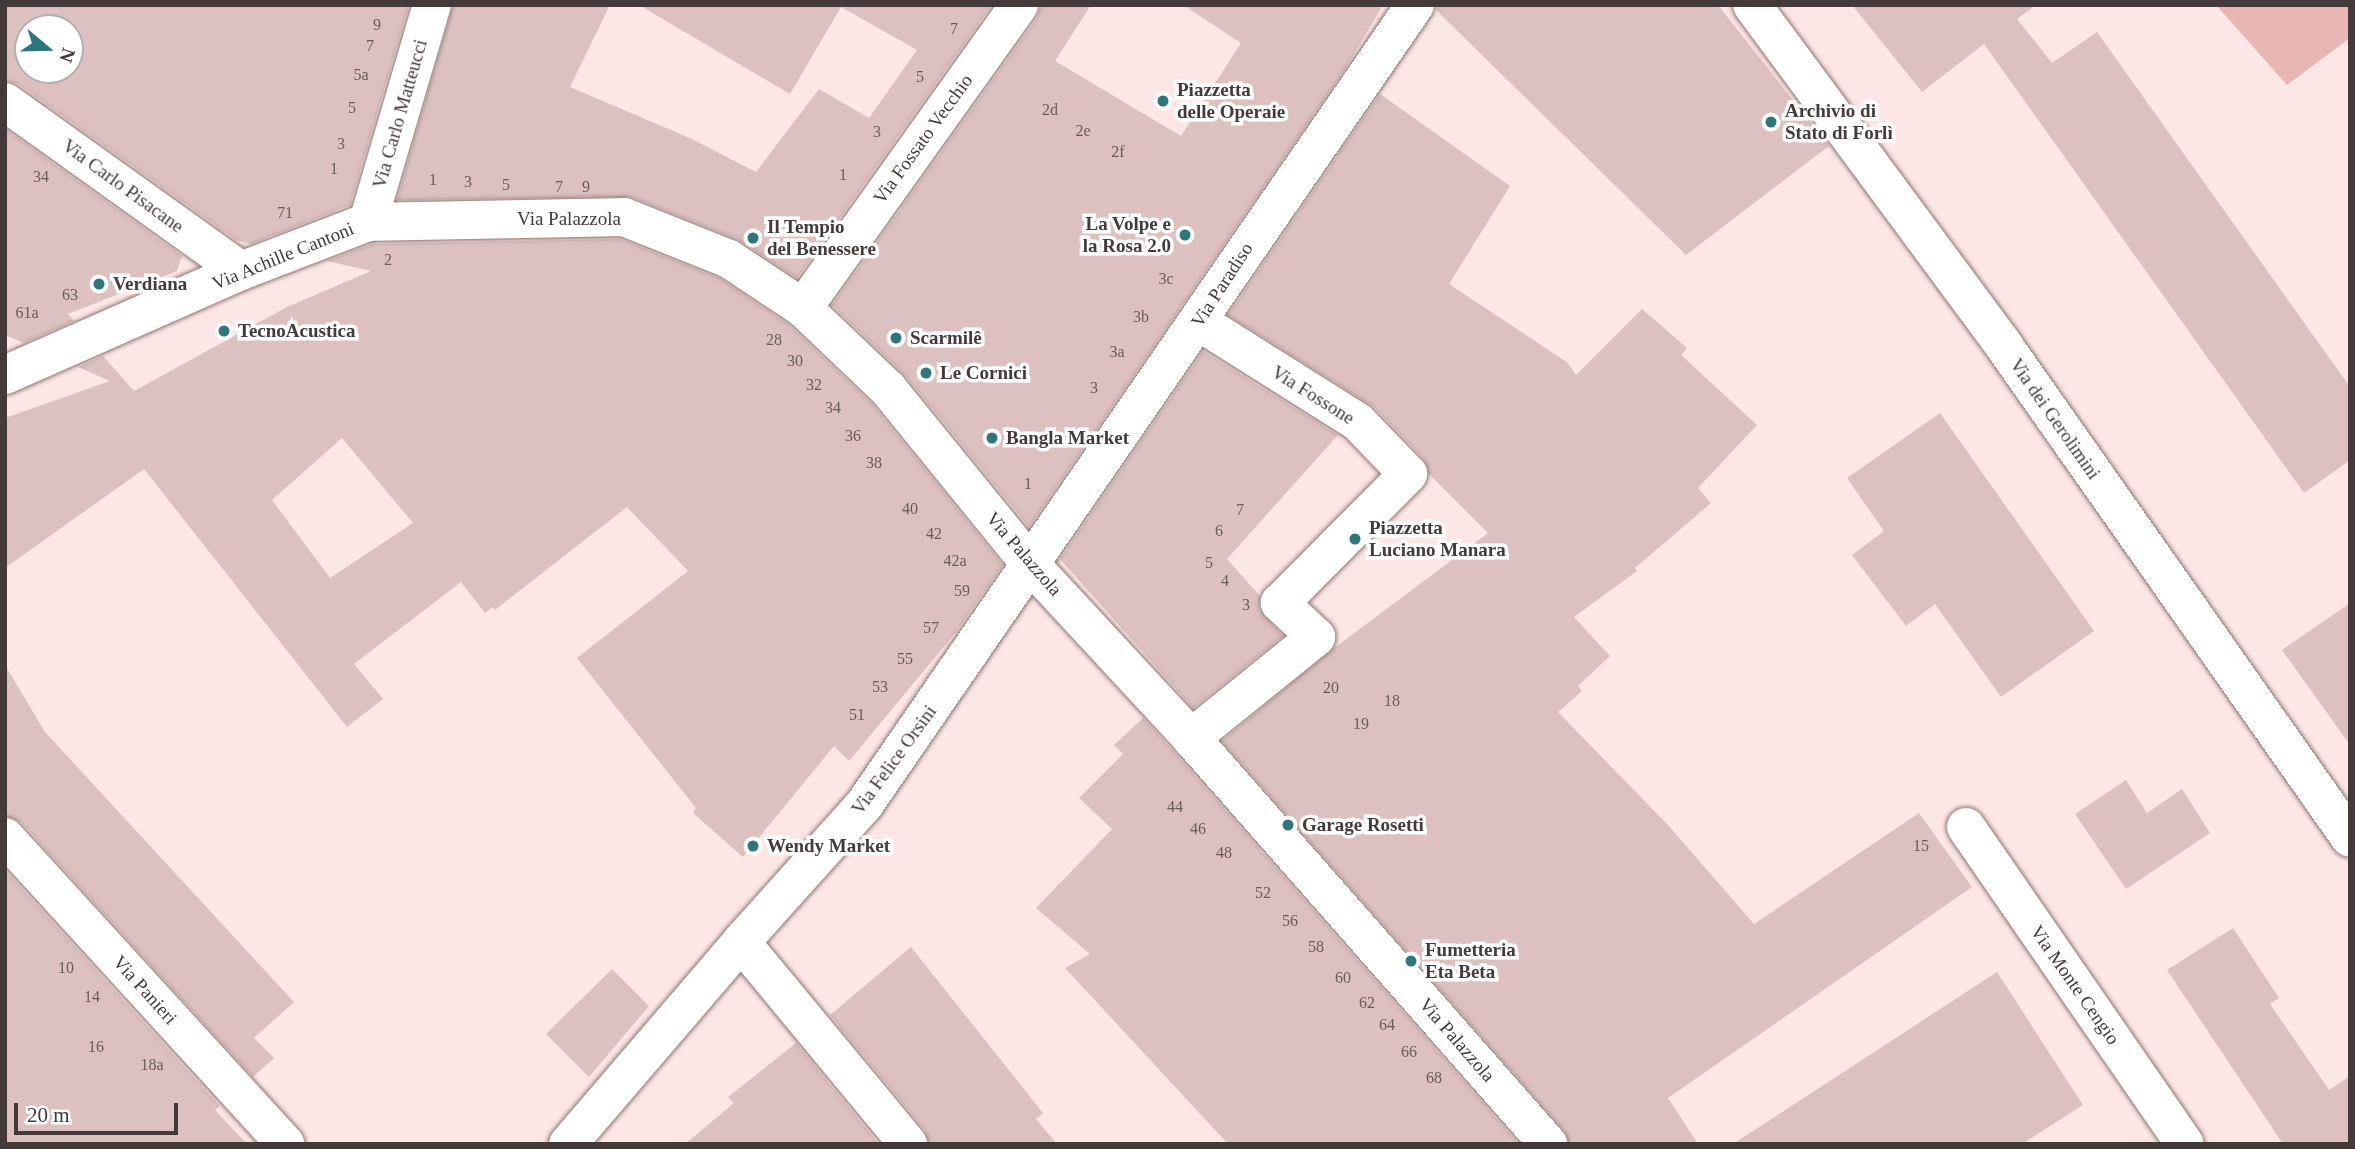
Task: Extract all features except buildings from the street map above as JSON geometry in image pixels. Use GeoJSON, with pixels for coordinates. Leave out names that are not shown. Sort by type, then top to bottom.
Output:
{"type":"FeatureCollection","features":[{"type":"Feature","properties":{"kind":"street","name":"Via Carlo Matteucci"},"geometry":{"type":"LineString","coordinates":[[368,222],[432,5]]}},
{"type":"Feature","properties":{"kind":"street","name":"Via Fossato Vecchio"},"geometry":{"type":"LineString","coordinates":[[803,307],[1019,5]]}},
{"type":"Feature","properties":{"kind":"street","name":"Via Paradiso"},"geometry":{"type":"LineString","coordinates":[[1032,566],[1199,322],[1239,258],[1415,5]]}},
{"type":"Feature","properties":{"kind":"street","name":"Via dei Gerolimini"},"geometry":{"type":"LineString","coordinates":[[1752,5],[2004,346],[2350,838]]}},
{"type":"Feature","properties":{"kind":"street","name":"Via Carlo Pisacane"},"geometry":{"type":"LineString","coordinates":[[5,102],[242,271]]}},
{"type":"Feature","properties":{"kind":"street","name":"Via Palazzola"},"geometry":{"type":"LineString","coordinates":[[368,222],[624,217],[729,260],[803,307],[888,389],[1032,566],[1191,738],[1548,1144]]}},
{"type":"Feature","properties":{"kind":"street","name":"Via Achille Cantoni"},"geometry":{"type":"LineString","coordinates":[[5,375],[242,271],[368,222]]}},
{"type":"Feature","properties":{"kind":"street","name":"Via Fossone"},"geometry":{"type":"LineString","coordinates":[[1191,738],[1316,637],[1280,603],[1408,474],[1358,422],[1230,345],[1199,322]]}},
{"type":"Feature","properties":{"kind":"street","name":"Via Felice Orsini"},"geometry":{"type":"LineString","coordinates":[[568,1144],[741,942],[864,805],[1032,566]]}},
{"type":"Feature","properties":{"kind":"street","name":"Via Monte Cengio"},"geometry":{"type":"LineString","coordinates":[[1966,827],[2185,1144]]}},
{"type":"Feature","properties":{"kind":"street","name":"Via Panieri"},"geometry":{"type":"LineString","coordinates":[[5,837],[285,1144]]}},
{"type":"Feature","properties":{"kind":"street"},"geometry":{"type":"LineString","coordinates":[[741,942],[908,1144]]}},
{"type":"Feature","properties":{"kind":"shaded area"},"geometry":{"type":"Polygon","coordinates":[[[2216,5],[2350,5],[2350,38],[2287,85],[2216,5]]]}},
{"type":"Feature","properties":{"kind":"place","name":"Piazzetta delle Operaie"},"geometry":{"type":"Point","coordinates":[1163,101]}},
{"type":"Feature","properties":{"kind":"place","name":"Archivio di Stato di Forlì"},"geometry":{"type":"Point","coordinates":[1771,122]}},
{"type":"Feature","properties":{"kind":"place","name":"La Volpe e la Rosa 2.0"},"geometry":{"type":"Point","coordinates":[1185,235]}},
{"type":"Feature","properties":{"kind":"place","name":"Il Tempio del Benessere"},"geometry":{"type":"Point","coordinates":[753,238]}},
{"type":"Feature","properties":{"kind":"place","name":"Verdiana"},"geometry":{"type":"Point","coordinates":[99,284]}},
{"type":"Feature","properties":{"kind":"place","name":"TecnoAcustica"},"geometry":{"type":"Point","coordinates":[224,331]}},
{"type":"Feature","properties":{"kind":"place","name":"Scarmilê"},"geometry":{"type":"Point","coordinates":[896,338]}},
{"type":"Feature","properties":{"kind":"place","name":"Le Cornici"},"geometry":{"type":"Point","coordinates":[926,373]}},
{"type":"Feature","properties":{"kind":"place","name":"Bangla Market"},"geometry":{"type":"Point","coordinates":[992,438]}},
{"type":"Feature","properties":{"kind":"place","name":"Piazzetta Luciano Manara"},"geometry":{"type":"Point","coordinates":[1355,539]}},
{"type":"Feature","properties":{"kind":"place","name":"Garage Rosetti"},"geometry":{"type":"Point","coordinates":[1288,825]}},
{"type":"Feature","properties":{"kind":"place","name":"Wendy Market"},"geometry":{"type":"Point","coordinates":[753,846]}},
{"type":"Feature","properties":{"kind":"place","name":"Fumetteria Eta Beta"},"geometry":{"type":"Point","coordinates":[1411,961]}}]}
